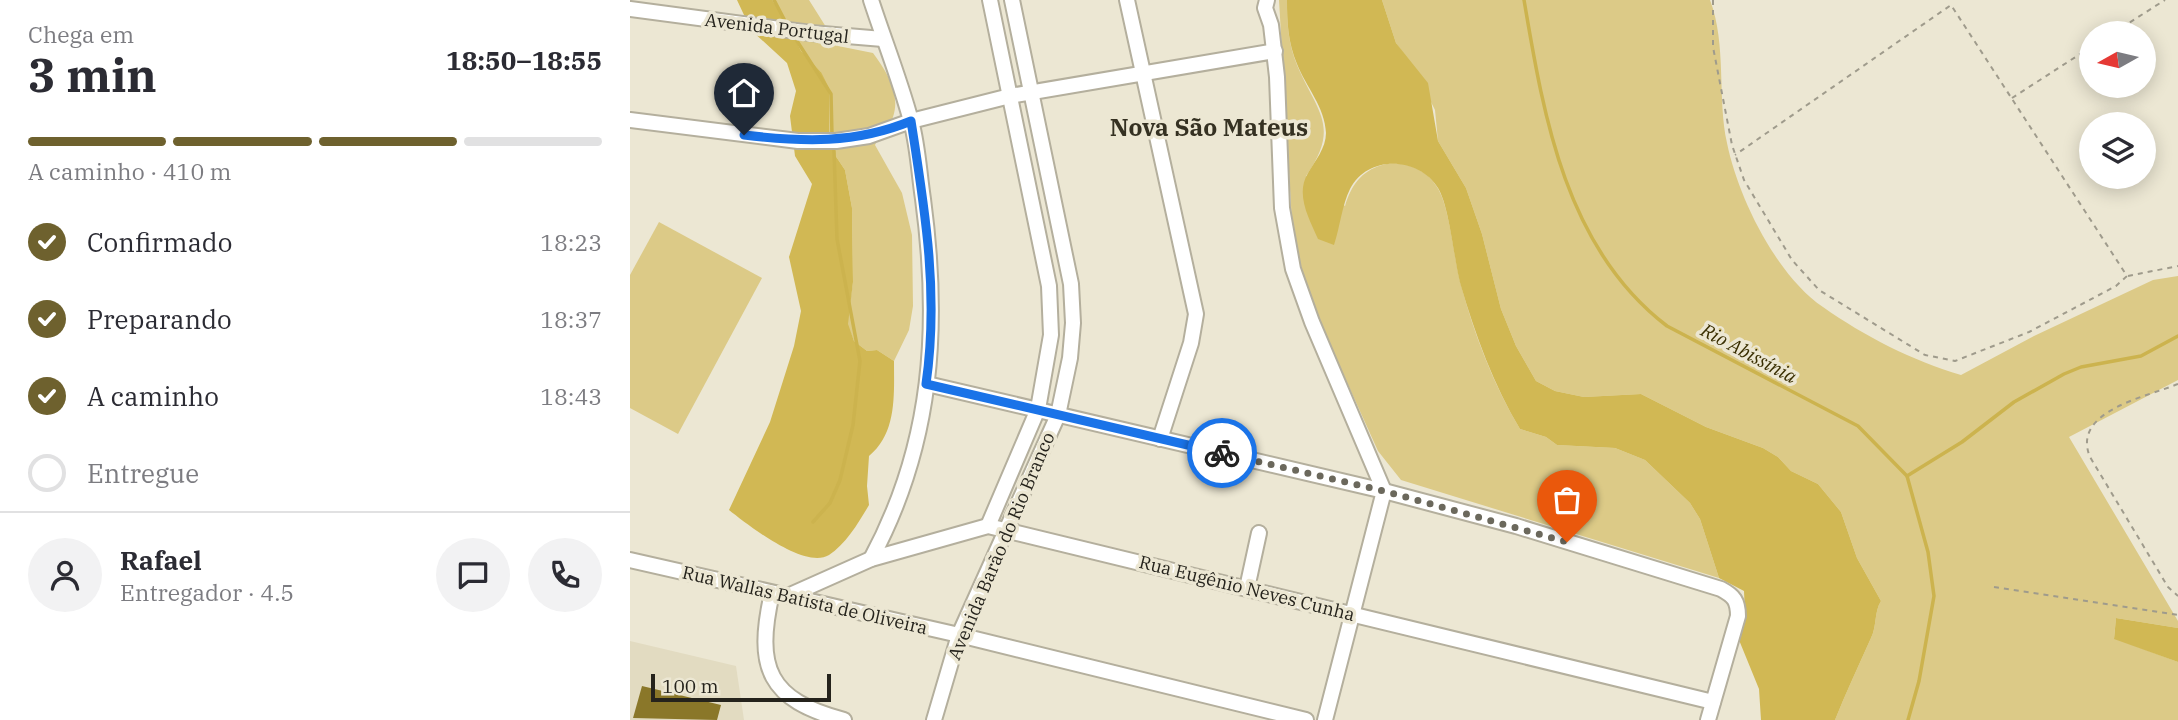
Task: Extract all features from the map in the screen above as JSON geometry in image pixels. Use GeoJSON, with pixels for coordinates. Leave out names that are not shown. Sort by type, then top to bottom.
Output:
{"type":"FeatureCollection","features":[{"type":"Feature","properties":{"kind":"street"},"geometry":{"type":"LineString","coordinates":[[870,0],[911,121],[932,284],[933,332],[911,469],[893,518],[871,559]]}},
{"type":"Feature","properties":{"kind":"street","name":"Avenida Barão do Rio Branco"},"geometry":{"type":"LineString","coordinates":[[989,526],[1038,408],[1051,335],[1049,286],[990,0]]}},
{"type":"Feature","properties":{"kind":"street","name":"Avenida Barão do Rio Branco"},"geometry":{"type":"LineString","coordinates":[[934,720],[959,635],[1058,415],[1071,346],[1071,284],[1012,0]]}},
{"type":"Feature","properties":{"kind":"street"},"geometry":{"type":"LineString","coordinates":[[1127,0],[1196,314],[1191,343],[1160,439]]}},
{"type":"Feature","properties":{"kind":"street"},"geometry":{"type":"LineString","coordinates":[[1263,3],[1275,51],[1282,208],[1293,269],[1312,323],[1384,491],[1325,720]]}},
{"type":"Feature","properties":{"kind":"street","name":"Avenida Portugal"},"geometry":{"type":"LineString","coordinates":[[630,9],[883,39]]}},
{"type":"Feature","properties":{"kind":"street"},"geometry":{"type":"LineString","coordinates":[[630,120],[797,141],[836,141],[869,136],[911,121],[1010,96],[1275,51]]}},
{"type":"Feature","properties":{"kind":"street"},"geometry":{"type":"LineString","coordinates":[[1049,286],[1071,284]]}},
{"type":"Feature","properties":{"kind":"street"},"geometry":{"type":"LineString","coordinates":[[926,384],[1038,408],[1058,415],[1384,491],[1516,526],[1721,589],[1733,596],[1738,604],[1738,616],[1708,720]]}},
{"type":"Feature","properties":{"kind":"street","name":"Rua Eugênio Neves Cunha"},"geometry":{"type":"LineString","coordinates":[[788,596],[871,559],[989,526],[1713,702]]}},
{"type":"Feature","properties":{"kind":"street"},"geometry":{"type":"LineString","coordinates":[[1247,588],[1259,533]]}},
{"type":"Feature","properties":{"kind":"street","name":"Rua Wallas Batista de Oliveira"},"geometry":{"type":"LineString","coordinates":[[630,560],[959,635],[1306,720]]}},
{"type":"Feature","properties":{"kind":"street"},"geometry":{"type":"LineString","coordinates":[[772,593],[766,621],[765,645],[770,673],[784,694],[818,713],[845,720]]}},
{"type":"Feature","properties":{"kind":"path"},"geometry":{"type":"LineString","coordinates":[[1713,0],[1713,47],[1735,155],[1744,180],[1766,220],[1792,260],[1819,290],[1925,355],[1955,361],[1983,352],[2029,332],[2116,286],[2127,276],[2178,266]]}},
{"type":"Feature","properties":{"kind":"path"},"geometry":{"type":"LineString","coordinates":[[1947,0],[2127,276]]}},
{"type":"Feature","properties":{"kind":"path"},"geometry":{"type":"LineString","coordinates":[[2132,21],[2165,0]]}},
{"type":"Feature","properties":{"kind":"path"},"geometry":{"type":"LineString","coordinates":[[1735,155],[1951,5]]}},
{"type":"Feature","properties":{"kind":"path"},"geometry":{"type":"LineString","coordinates":[[2011,98],[2079,55]]}},
{"type":"Feature","properties":{"kind":"path"},"geometry":{"type":"LineString","coordinates":[[2178,384],[2102,415],[2089,427],[2085,438],[2090,457],[2168,587],[2178,596]]}},
{"type":"Feature","properties":{"kind":"path"},"geometry":{"type":"LineString","coordinates":[[1994,587],[2178,615]]}},
{"type":"Feature","properties":{"kind":"shaded area"},"geometry":{"type":"Polygon","coordinates":[[[737,0],[772,0],[786,20],[801,51],[821,72],[829,88],[829,130],[835,155],[845,170],[852,208],[853,282],[848,324],[854,341],[867,351],[877,350],[894,361],[889,425],[878,447],[869,456],[869,505],[841,545],[829,555],[819,558],[806,556],[777,544],[729,510],[770,422],[794,346],[801,311],[789,257],[812,184],[795,156],[790,116],[796,91],[787,63],[751,30],[737,0]]]}},
{"type":"Feature","properties":{"kind":"shaded area"},"geometry":{"type":"Polygon","coordinates":[[[772,0],[809,0],[838,46],[873,53],[894,91],[893,117],[875,145],[902,193],[912,235],[913,306],[909,330],[894,361],[877,350],[867,351],[854,341],[847,324],[853,282],[852,208],[845,170],[835,155],[821,72],[801,51],[786,20],[772,0]]]}},
{"type":"Feature","properties":{"kind":"shaded area"},"geometry":{"type":"Polygon","coordinates":[[[1279,0],[1287,0],[1294,57],[1318,108],[1324,131],[1316,159],[1306,176],[1345,206],[1358,180],[1368,171],[1382,165],[1413,167],[1432,180],[1445,207],[1461,285],[1472,322],[1493,377],[1520,429],[1546,437],[1557,445],[1615,448],[1645,460],[1690,503],[1700,519],[1719,578],[1401,480],[1378,451],[1305,285],[1293,240],[1279,0]]]}},
{"type":"Feature","properties":{"kind":"shaded area"},"geometry":{"type":"Polygon","coordinates":[[[1287,0],[1382,0],[1396,43],[1428,83],[1438,141],[1466,188],[1482,234],[1501,309],[1516,346],[1536,381],[1555,391],[1584,397],[1641,394],[1706,427],[1763,448],[1778,457],[1791,471],[1818,484],[1841,512],[1857,558],[1881,601],[1873,633],[1835,720],[1761,720],[1759,689],[1739,640],[1745,614],[1744,591],[1719,578],[1700,519],[1690,503],[1645,460],[1615,448],[1557,445],[1546,437],[1520,429],[1479,341],[1461,286],[1446,208],[1438,188],[1430,178],[1407,165],[1381,165],[1369,170],[1358,178],[1350,189],[1334,245],[1318,239],[1305,206],[1303,189],[1304,181],[1324,144],[1325,124],[1294,56],[1287,17],[1287,0]]]}},
{"type":"Feature","properties":{"kind":"shaded area"},"geometry":{"type":"Polygon","coordinates":[[[1382,0],[1710,0],[1718,35],[1724,126],[1732,164],[1750,210],[1775,255],[1806,293],[1823,307],[1872,338],[1925,363],[1961,375],[2034,336],[2153,280],[2178,276],[2178,380],[2069,437],[2178,621],[2178,628],[2116,618],[2114,638],[2178,662],[2178,720],[1835,720],[1873,633],[1881,601],[1857,558],[1841,512],[1818,484],[1791,471],[1778,457],[1763,448],[1706,427],[1641,394],[1584,397],[1555,391],[1536,381],[1516,346],[1501,309],[1482,234],[1466,188],[1438,141],[1435,110],[1415,70],[1396,43],[1382,0]]]}},
{"type":"Feature","properties":{"kind":"shaded area"},"geometry":{"type":"Polygon","coordinates":[[[659,222],[762,278],[678,434],[630,408],[630,275],[659,222]]]}},
{"type":"Feature","properties":{"kind":"shaded area"},"geometry":{"type":"Polygon","coordinates":[[[2116,618],[2178,628],[2178,662],[2114,639],[2116,618]]]}},
{"type":"Feature","properties":{"kind":"shaded area"},"geometry":{"type":"Polygon","coordinates":[[[630,641],[736,666],[744,720],[630,720],[630,641]]]}},
{"type":"Feature","properties":{"kind":"building"},"geometry":{"type":"Polygon","coordinates":[[[642,686],[721,705],[717,720],[633,718],[642,686]]]}},
{"type":"Feature","properties":{"kind":"waterway"},"geometry":{"type":"LineString","coordinates":[[774,0],[784,19]]}},
{"type":"Feature","properties":{"kind":"waterway","name":"Rio Abissínia"},"geometry":{"type":"LineString","coordinates":[[1524,0],[1551,135],[1565,178],[1583,220],[1605,259],[1633,295],[1667,326],[1858,426],[1907,476],[1928,552],[1934,596],[1919,681],[1908,720]]}},
{"type":"Feature","properties":{"kind":"waterway"},"geometry":{"type":"LineString","coordinates":[[797,41],[831,94],[832,135]]}},
{"type":"Feature","properties":{"kind":"waterway"},"geometry":{"type":"LineString","coordinates":[[813,522],[830,503],[840,480],[853,425],[860,361],[837,239],[834,151]]}},
{"type":"Feature","properties":{"kind":"waterway"},"geometry":{"type":"LineString","coordinates":[[1907,476],[1962,442],[2014,402],[2064,374],[2081,367],[2141,356],[2178,336]]}},
{"type":"Feature","properties":{"kind":"way so far"},"geometry":{"type":"LineString","coordinates":[[1222,453],[1384,491],[1567,542]]}},
{"type":"Feature","properties":{"kind":"district","name":"Nova São Mateus"},"geometry":{"type":"Point","coordinates":[1209,127]}},
{"type":"Feature","properties":{"kind":"route"},"geometry":{"type":"LineString","coordinates":[[744,135],[797,141],[836,141],[869,136],[911,121],[932,284],[933,332],[926,384],[1222,453]]}}]}
